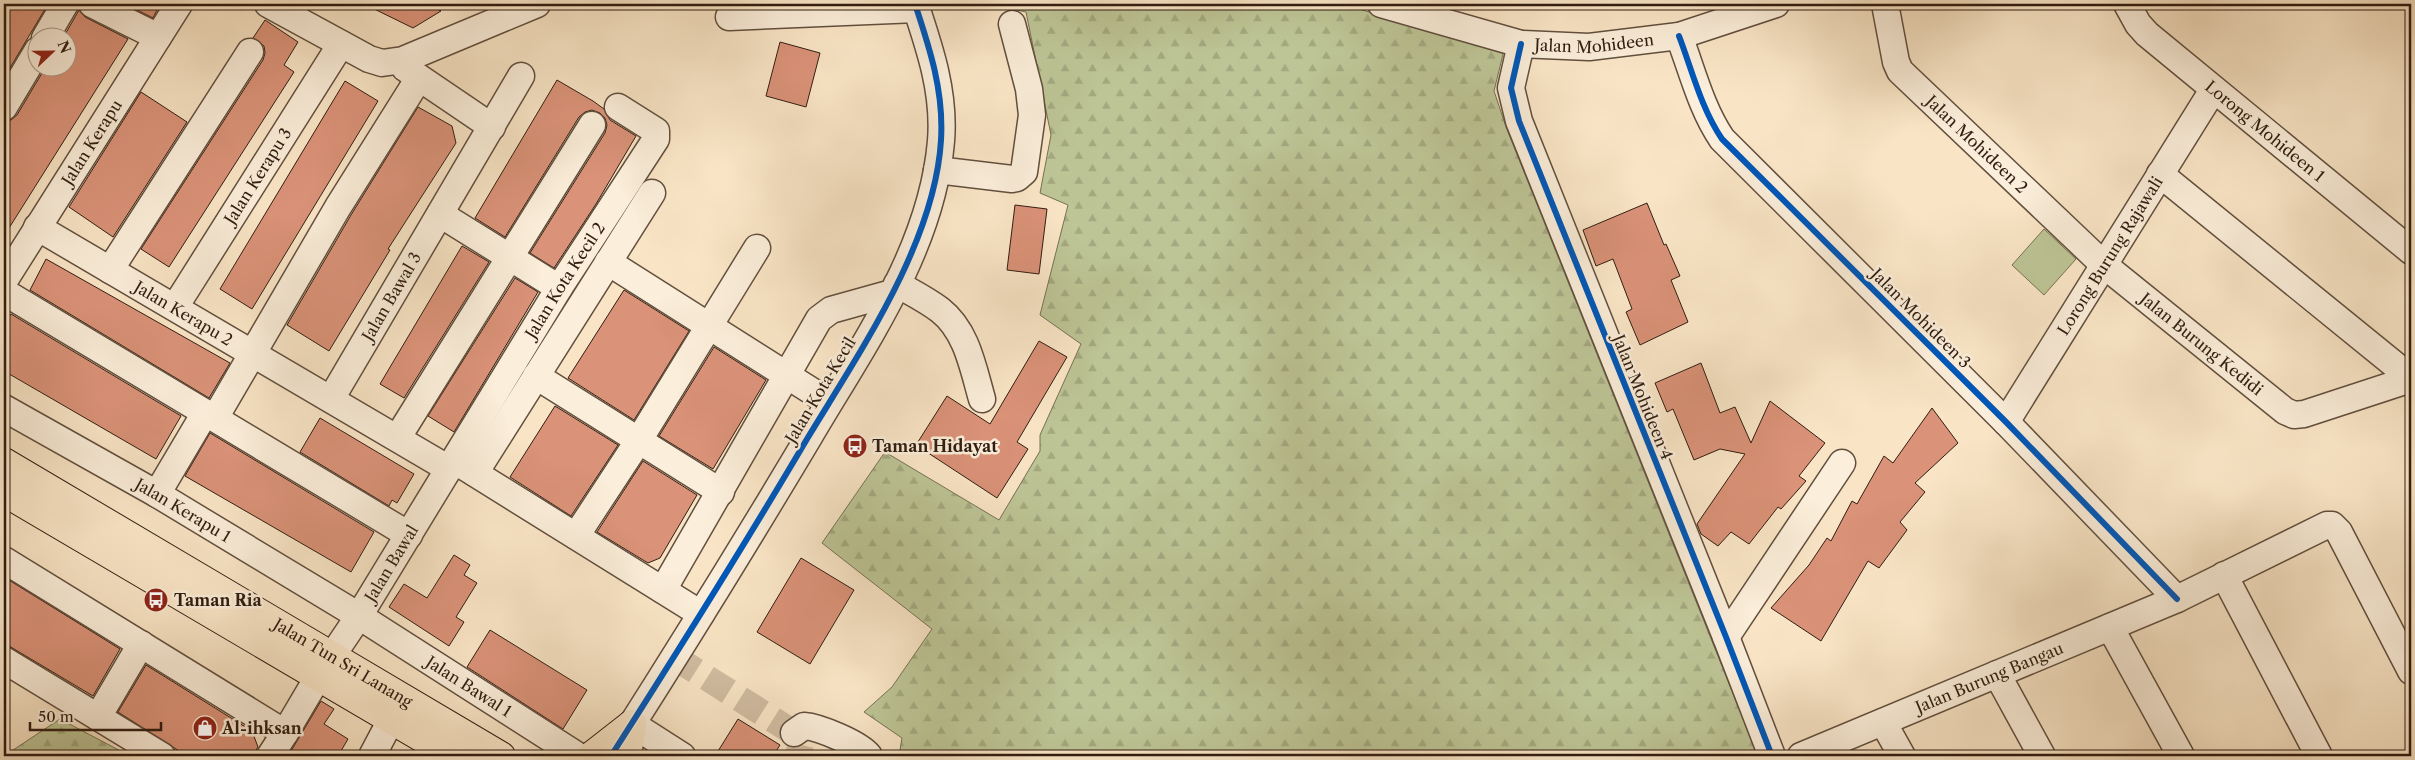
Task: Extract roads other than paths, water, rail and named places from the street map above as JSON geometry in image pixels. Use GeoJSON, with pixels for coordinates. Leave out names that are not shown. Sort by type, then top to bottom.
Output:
{"type":"FeatureCollection","features":[{"type":"Feature","properties":{"kind":"main road","name":"Jalan Tun Sri Lanang"},"geometry":{"type":"LineString","coordinates":[[4,462],[325,667],[391,720],[453,756]]}},
{"type":"Feature","properties":{"kind":"main road","name":"Jalan Tun Sri Lanang"},"geometry":{"type":"LineString","coordinates":[[4,492],[325,667],[501,756]]}},
{"type":"Feature","properties":{"kind":"main road"},"geometry":{"type":"LineString","coordinates":[[591,756],[632,724]]}},
{"type":"Feature","properties":{"kind":"main road"},"geometry":{"type":"LineString","coordinates":[[627,756],[632,724]]}},
{"type":"Feature","properties":{"kind":"street"},"geometry":{"type":"LineString","coordinates":[[51,28],[65,4]]}},
{"type":"Feature","properties":{"kind":"street"},"geometry":{"type":"LineString","coordinates":[[92,4],[158,37]]}},
{"type":"Feature","properties":{"kind":"street","name":"Jalan Kerapu"},"geometry":{"type":"LineString","coordinates":[[4,282],[179,4]]}},
{"type":"Feature","properties":{"kind":"street","name":"Jalan Mohideen"},"geometry":{"type":"LineString","coordinates":[[1381,4],[1521,44],[1589,47],[1679,36],[1776,4]]}},
{"type":"Feature","properties":{"kind":"street","name":"Jalan Mohideen 2"},"geometry":{"type":"LineString","coordinates":[[1885,4],[1896,65],[1900,70],[2104,265]]}},
{"type":"Feature","properties":{"kind":"street","name":"Lorong Mohideen 1"},"geometry":{"type":"LineString","coordinates":[[2127,4],[2138,24],[2147,34],[2411,251]]}},
{"type":"Feature","properties":{"kind":"street"},"geometry":{"type":"LineString","coordinates":[[272,5],[375,61],[396,62],[529,5]]}},
{"type":"Feature","properties":{"kind":"street"},"geometry":{"type":"LineString","coordinates":[[729,17],[916,6]]}},
{"type":"Feature","properties":{"kind":"street","name":"Jalan Kota Kecil"},"geometry":{"type":"LineString","coordinates":[[611,756],[701,614],[829,402],[894,288],[921,227],[937,170],[941,141],[938,80],[916,6]]}},
{"type":"Feature","properties":{"kind":"street"},"geometry":{"type":"LineString","coordinates":[[937,170],[1012,178],[1017,178],[1024,172],[1032,115],[1030,89],[1012,24]]}},
{"type":"Feature","properties":{"kind":"street","name":"Jalan Mohideen 3"},"geometry":{"type":"LineString","coordinates":[[1679,36],[1703,103],[1712,124],[1722,139],[2006,422],[2177,600]]}},
{"type":"Feature","properties":{"kind":"street","name":"Jalan Kerapu 3"},"geometry":{"type":"LineString","coordinates":[[175,307],[341,44]]}},
{"type":"Feature","properties":{"kind":"street","name":"Jalan Mohideen 4"},"geometry":{"type":"LineString","coordinates":[[1521,44],[1511,88],[1519,121],[1772,756]]}},
{"type":"Feature","properties":{"kind":"street"},"geometry":{"type":"LineString","coordinates":[[110,270],[250,52]]}},
{"type":"Feature","properties":{"kind":"street"},"geometry":{"type":"LineString","coordinates":[[396,62],[492,127]]}},
{"type":"Feature","properties":{"kind":"street"},"geometry":{"type":"LineString","coordinates":[[4,107],[28,67]]}},
{"type":"Feature","properties":{"kind":"street","name":"Jalan Bawal 3"},"geometry":{"type":"LineString","coordinates":[[331,399],[521,76]]}},
{"type":"Feature","properties":{"kind":"street"},"geometry":{"type":"LineString","coordinates":[[158,494],[252,354],[338,207],[419,78]]}},
{"type":"Feature","properties":{"kind":"street","name":"Lorong Burung Rajawali"},"geometry":{"type":"LineString","coordinates":[[2006,422],[2213,90]]}},
{"type":"Feature","properties":{"kind":"street","name":"Jalan Kota Kecil 2"},"geometry":{"type":"LineString","coordinates":[[459,468],[559,288],[658,136],[656,131],[618,107]]}},
{"type":"Feature","properties":{"kind":"street"},"geometry":{"type":"LineString","coordinates":[[398,437],[592,125]]}},
{"type":"Feature","properties":{"kind":"street"},"geometry":{"type":"LineString","coordinates":[[2160,174],[2411,378]]}},
{"type":"Feature","properties":{"kind":"street"},"geometry":{"type":"LineString","coordinates":[[459,468],[536,376],[652,193]]}},
{"type":"Feature","properties":{"kind":"street"},"geometry":{"type":"LineString","coordinates":[[440,214],[559,288]]}},
{"type":"Feature","properties":{"kind":"street","name":"Jalan Kerapu 2"},"geometry":{"type":"LineString","coordinates":[[37,227],[331,399]]}},
{"type":"Feature","properties":{"kind":"street"},"geometry":{"type":"LineString","coordinates":[[576,536],[639,440],[757,248]]}},
{"type":"Feature","properties":{"kind":"street"},"geometry":{"type":"LineString","coordinates":[[608,262],[829,402]]}},
{"type":"Feature","properties":{"kind":"street","name":"Jalan Burung Kedidi"},"geometry":{"type":"LineString","coordinates":[[2104,265],[2285,411],[2294,415],[2304,414],[2411,378]]}},
{"type":"Feature","properties":{"kind":"street"},"geometry":{"type":"LineString","coordinates":[[4,282],[210,416],[409,535]]}},
{"type":"Feature","properties":{"kind":"street"},"geometry":{"type":"LineString","coordinates":[[662,590],[721,492],[819,319],[832,310],[894,288],[940,310],[957,329],[970,357],[982,399]]}},
{"type":"Feature","properties":{"kind":"street"},"geometry":{"type":"LineString","coordinates":[[536,376],[721,492]]}},
{"type":"Feature","properties":{"kind":"street"},"geometry":{"type":"LineString","coordinates":[[331,399],[398,437],[459,468],[576,536],[701,614]]}},
{"type":"Feature","properties":{"kind":"street","name":"Jalan Kerapu 1"},"geometry":{"type":"LineString","coordinates":[[4,408],[158,494],[359,616]]}},
{"type":"Feature","properties":{"kind":"street"},"geometry":{"type":"LineString","coordinates":[[1726,637],[1842,463]]}},
{"type":"Feature","properties":{"kind":"street","name":"Jalan Bawal"},"geometry":{"type":"LineString","coordinates":[[270,756],[409,535],[459,468]]}},
{"type":"Feature","properties":{"kind":"street","name":"Jalan Burung Bangau"},"geometry":{"type":"LineString","coordinates":[[1801,756],[2177,600],[2322,526],[2332,525],[2339,532],[2411,671]]}},
{"type":"Feature","properties":{"kind":"street"},"geometry":{"type":"LineString","coordinates":[[4,560],[285,733]]}},
{"type":"Feature","properties":{"kind":"street"},"geometry":{"type":"LineString","coordinates":[[2224,575],[2319,756]]}},
{"type":"Feature","properties":{"kind":"street","name":"Jalan Bawal 1"},"geometry":{"type":"LineString","coordinates":[[359,616],[578,756]]}},
{"type":"Feature","properties":{"kind":"street"},"geometry":{"type":"LineString","coordinates":[[2110,627],[2181,756]]}},
{"type":"Feature","properties":{"kind":"street"},"geometry":{"type":"LineString","coordinates":[[98,717],[141,644]]}},
{"type":"Feature","properties":{"kind":"street"},"geometry":{"type":"LineString","coordinates":[[4,660],[162,756]]}},
{"type":"Feature","properties":{"kind":"street"},"geometry":{"type":"LineString","coordinates":[[1997,674],[2042,756]]}},
{"type":"Feature","properties":{"kind":"street"},"geometry":{"type":"LineString","coordinates":[[372,756],[391,720]]}},
{"type":"Feature","properties":{"kind":"street"},"geometry":{"type":"LineString","coordinates":[[1883,722],[1902,756]]}},
{"type":"Feature","properties":{"kind":"street"},"geometry":{"type":"LineString","coordinates":[[632,724],[682,756]]}},
{"type":"Feature","properties":{"kind":"street"},"geometry":{"type":"LineString","coordinates":[[794,733],[804,726],[817,727],[863,750],[869,756]]}},
{"type":"Feature","properties":{"kind":"tunnel"},"geometry":{"type":"LineString","coordinates":[[674,657],[794,733],[801,743],[798,756]]}},
{"type":"Feature","properties":{"kind":"place","name":"Taman Hidayat"},"geometry":{"type":"Point","coordinates":[855,446]}},
{"type":"Feature","properties":{"kind":"place","name":"Taman Ria"},"geometry":{"type":"Point","coordinates":[156,600]}},
{"type":"Feature","properties":{"kind":"place","name":"Al-ihksan"},"geometry":{"type":"Point","coordinates":[205,728]}}]}
